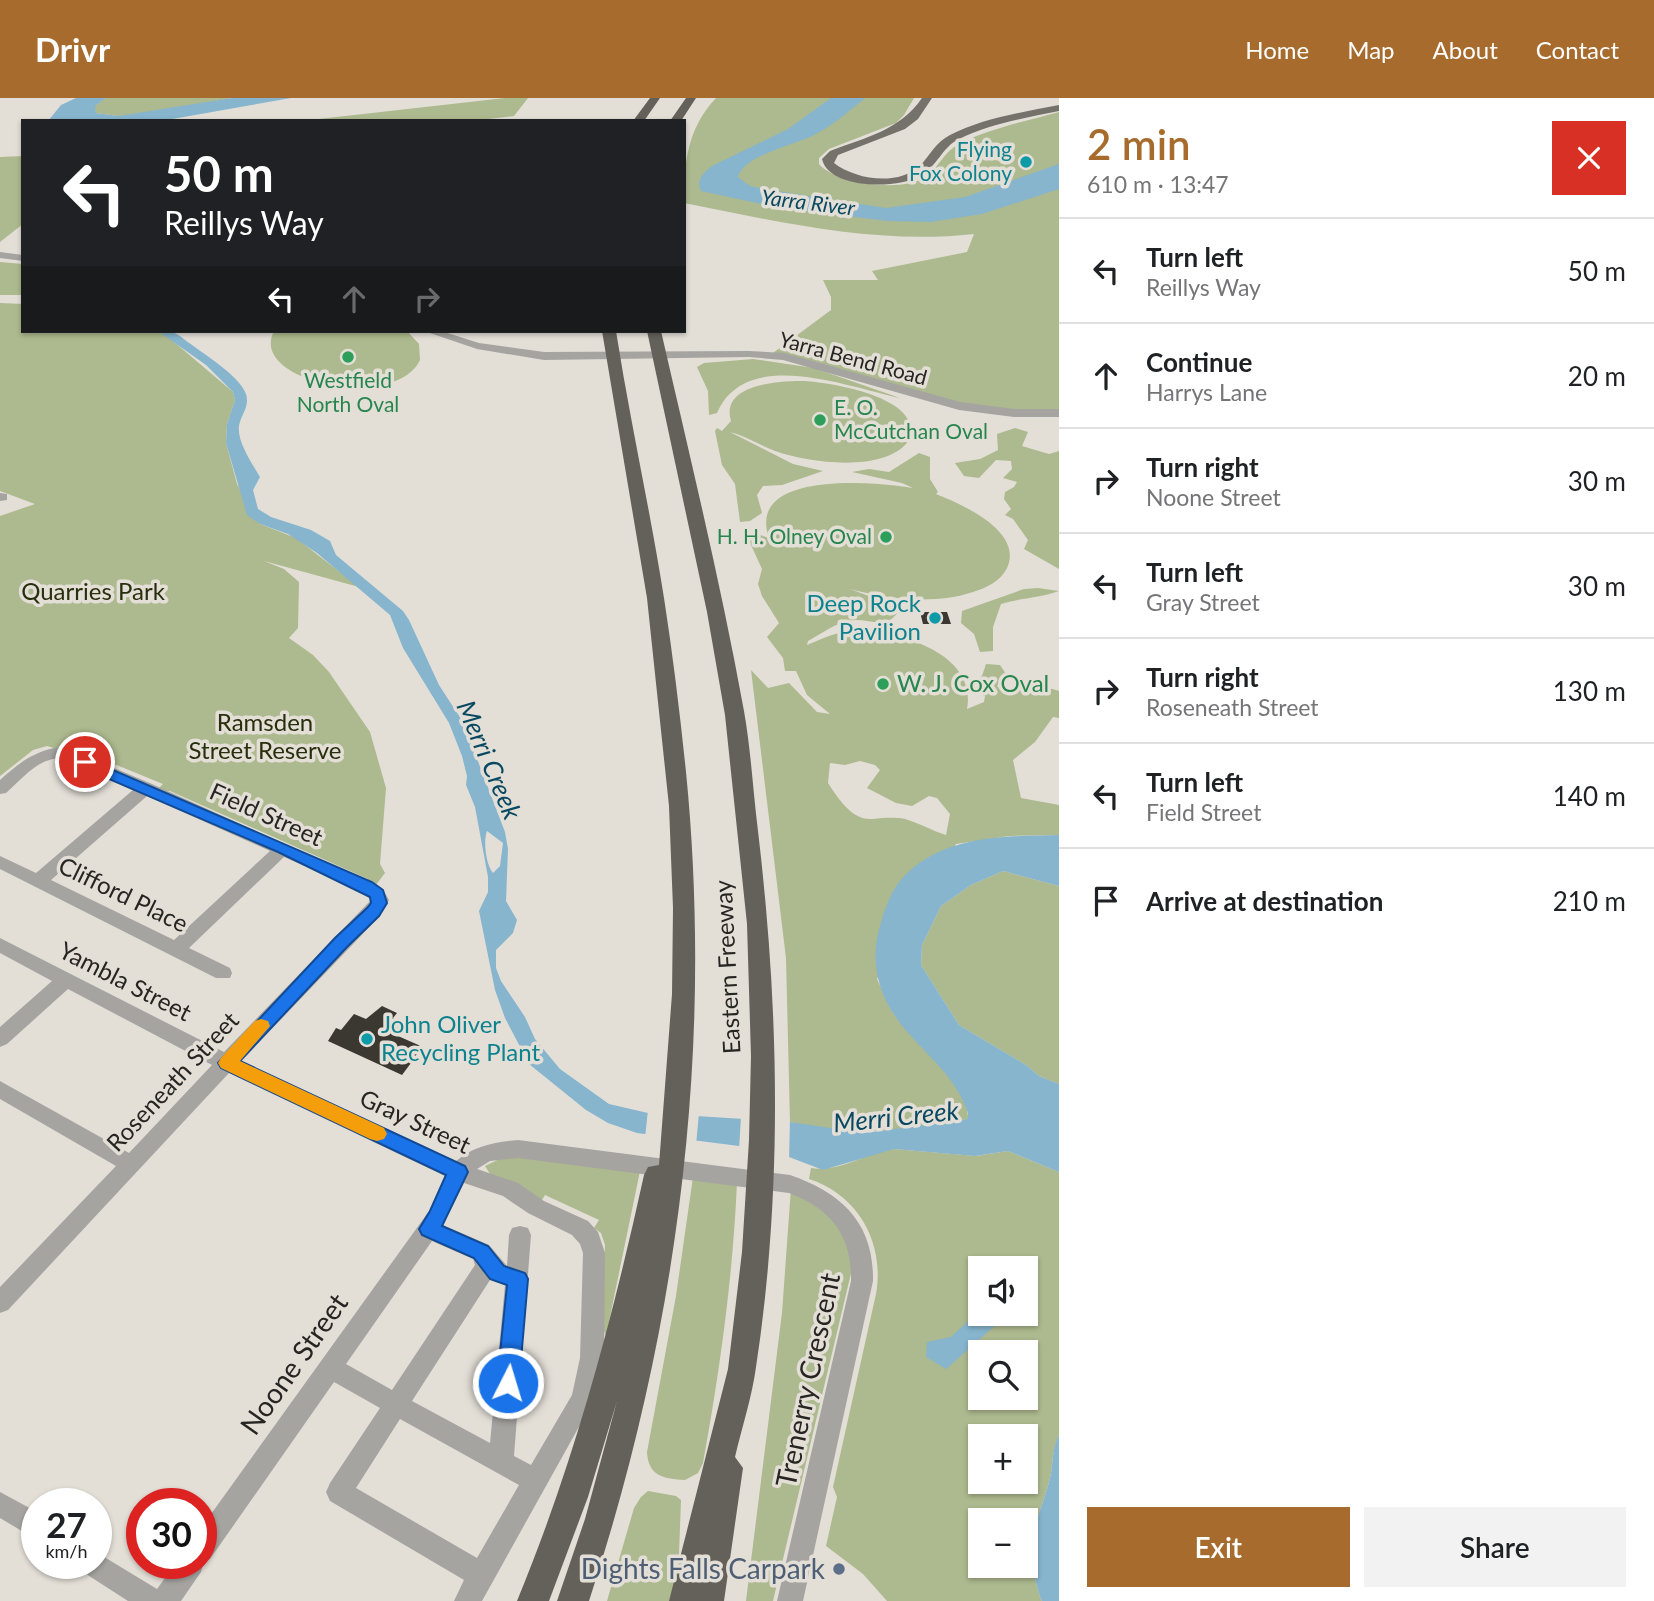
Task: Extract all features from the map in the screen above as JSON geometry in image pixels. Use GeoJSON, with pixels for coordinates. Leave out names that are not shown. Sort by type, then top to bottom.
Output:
{"type":"FeatureCollection","features":[{"type":"Feature","properties":{"kind":"highway"},"geometry":{"type":"LineString","coordinates":[[639,119],[655,98]]}},
{"type":"Feature","properties":{"kind":"highway"},"geometry":{"type":"LineString","coordinates":[[677,119],[691,98]]}},
{"type":"Feature","properties":{"kind":"highway","name":"Eastern Freeway"},"geometry":{"type":"LineString","coordinates":[[573,1601],[595,1542],[621,1445],[654,1286],[661,1191],[679,1070],[684,954],[677,786],[654,589],[609,333]]}},
{"type":"Feature","properties":{"kind":"highway","name":"Eastern Freeway"},"geometry":{"type":"LineString","coordinates":[[654,333],[716,612],[735,716],[758,924],[764,1083],[758,1202],[742,1369],[685,1601]]}},
{"type":"Feature","properties":{"kind":"highway"},"geometry":{"type":"LineString","coordinates":[[533,1601],[553,1555],[584,1468],[661,1191]]}},
{"type":"Feature","properties":{"kind":"highway"},"geometry":{"type":"LineString","coordinates":[[708,1601],[742,1369]]}},
{"type":"Feature","properties":{"kind":"main road"},"geometry":{"type":"LineString","coordinates":[[927,98],[907,123],[834,153],[828,159],[829,164],[839,172],[856,178],[881,181],[905,178],[920,171],[934,151],[951,139],[1001,121],[1059,108]]}},
{"type":"Feature","properties":{"kind":"street"},"geometry":{"type":"LineString","coordinates":[[0,255],[21,258]]}},
{"type":"Feature","properties":{"kind":"street","name":"Yarra Bend Road"},"geometry":{"type":"LineString","coordinates":[[436,333],[500,350],[569,357],[784,357],[951,405],[1014,413],[1059,413]]}},
{"type":"Feature","properties":{"kind":"street","name":"Field Street"},"geometry":{"type":"LineString","coordinates":[[0,789],[39,757],[53,752],[63,753],[283,848],[366,886],[378,896]]}},
{"type":"Feature","properties":{"kind":"street"},"geometry":{"type":"LineString","coordinates":[[38,881],[146,788]]}},
{"type":"Feature","properties":{"kind":"street"},"geometry":{"type":"LineString","coordinates":[[176,949],[283,848]]}},
{"type":"Feature","properties":{"kind":"street","name":"Clifford Place"},"geometry":{"type":"LineString","coordinates":[[0,862],[223,973]]}},
{"type":"Feature","properties":{"kind":"street","name":"Roseneath Street"},"geometry":{"type":"LineString","coordinates":[[0,1303],[298,987],[373,912],[379,903],[378,896]]}},
{"type":"Feature","properties":{"kind":"street","name":"Yambla Street"},"geometry":{"type":"LineString","coordinates":[[0,945],[227,1063]]}},
{"type":"Feature","properties":{"kind":"street"},"geometry":{"type":"LineString","coordinates":[[0,1038],[66,979]]}},
{"type":"Feature","properties":{"kind":"street","name":"Gray Street"},"geometry":{"type":"LineString","coordinates":[[227,1063],[464,1174],[510,1189],[536,1207],[580,1228],[590,1239],[594,1252],[592,1358],[583,1398],[537,1481]]}},
{"type":"Feature","properties":{"kind":"street"},"geometry":{"type":"LineString","coordinates":[[4,1098],[132,1165]]}},
{"type":"Feature","properties":{"kind":"street","name":"Trenerry Crescent"},"geometry":{"type":"LineString","coordinates":[[464,1174],[485,1153],[518,1149],[790,1184],[811,1192],[832,1205],[856,1236],[863,1267],[862,1281],[790,1601]]}},
{"type":"Feature","properties":{"kind":"street","name":"Noone Street"},"geometry":{"type":"LineString","coordinates":[[217,1527],[433,1222],[448,1209],[464,1174]]}},
{"type":"Feature","properties":{"kind":"street"},"geometry":{"type":"LineString","coordinates":[[433,1222],[481,1252],[498,1273],[517,1279]]}},
{"type":"Feature","properties":{"kind":"street"},"geometry":{"type":"LineString","coordinates":[[501,1461],[520,1235]]}},
{"type":"Feature","properties":{"kind":"street"},"geometry":{"type":"LineString","coordinates":[[482,1576],[339,1492],[486,1267],[487,1259]]}},
{"type":"Feature","properties":{"kind":"street"},"geometry":{"type":"LineString","coordinates":[[330,1368],[537,1481],[467,1601]]}},
{"type":"Feature","properties":{"kind":"street"},"geometry":{"type":"LineString","coordinates":[[0,1504],[21,1517]]}},
{"type":"Feature","properties":{"kind":"street"},"geometry":{"type":"LineString","coordinates":[[112,1576],[152,1601]]}},
{"type":"Feature","properties":{"kind":"street"},"geometry":{"type":"LineString","coordinates":[[165,1601],[181,1579]]}},
{"type":"Feature","properties":{"kind":"green space"},"geometry":{"type":"Polygon","coordinates":[[[106,98],[232,98],[146,114],[118,116],[96,113],[94,106],[106,98]]]}},
{"type":"Feature","properties":{"kind":"green space"},"geometry":{"type":"Polygon","coordinates":[[[505,98],[528,98],[514,116],[488,119],[319,119],[505,98]]]}},
{"type":"Feature","properties":{"kind":"green space"},"geometry":{"type":"Polygon","coordinates":[[[716,98],[914,98],[896,123],[829,149],[819,158],[819,164],[840,177],[855,182],[888,185],[917,181],[927,176],[961,143],[1009,125],[1059,112],[1059,413],[979,409],[773,353],[831,310],[831,297],[823,280],[878,280],[872,271],[967,252],[974,234],[937,237],[864,234],[792,224],[686,203],[686,160],[693,134],[716,98]]]}},
{"type":"Feature","properties":{"kind":"green space"},"geometry":{"type":"Polygon","coordinates":[[[21,156],[21,226],[0,242],[0,157],[21,156]]]}},
{"type":"Feature","properties":{"kind":"green space"},"geometry":{"type":"Polygon","coordinates":[[[0,262],[21,264],[21,295],[0,295],[0,262]]]}},
{"type":"Feature","properties":{"kind":"green space"},"geometry":{"type":"Polygon","coordinates":[[[0,303],[21,304],[21,333],[162,333],[233,392],[235,400],[227,424],[226,443],[237,484],[260,524],[296,538],[359,587],[264,561],[284,569],[299,582],[298,628],[289,638],[313,655],[329,672],[370,732],[386,788],[380,864],[385,873],[375,886],[368,883],[368,879],[170,791],[157,790],[163,784],[80,750],[74,754],[47,746],[33,750],[0,776],[0,516],[35,504],[0,491],[0,303]]]}},
{"type":"Feature","properties":{"kind":"green space","name":"Westfield North Oval"},"geometry":{"type":"Polygon","coordinates":[[[274,333],[409,333],[419,344],[420,360],[406,376],[383,385],[356,387],[328,384],[302,376],[282,364],[272,349],[274,333]]]}},
{"type":"Feature","properties":{"kind":"green space"},"geometry":{"type":"Polygon","coordinates":[[[753,359],[814,368],[900,398],[826,380],[774,376],[750,381],[731,393],[717,413],[709,415],[708,391],[697,367],[704,363],[753,359]]]}},
{"type":"Feature","properties":{"kind":"green space","name":"E. O. McCutchan Oval"},"geometry":{"type":"Polygon","coordinates":[[[805,381],[854,389],[890,403],[903,412],[910,425],[910,439],[899,450],[884,457],[847,463],[790,455],[730,432],[793,464],[823,471],[782,485],[763,486],[757,495],[762,513],[750,521],[740,522],[735,484],[722,465],[715,431],[717,428],[722,431],[731,421],[730,408],[743,392],[768,384],[805,381]]]}},
{"type":"Feature","properties":{"kind":"green space"},"geometry":{"type":"Polygon","coordinates":[[[1015,428],[1028,432],[1022,446],[1049,454],[1059,451],[1059,569],[1024,549],[1028,540],[1013,519],[1005,515],[1011,509],[1004,499],[1005,492],[1017,482],[1003,478],[1012,469],[1011,461],[996,460],[979,478],[964,476],[955,463],[980,459],[998,450],[997,434],[1015,428]]]}},
{"type":"Feature","properties":{"kind":"green space"},"geometry":{"type":"Polygon","coordinates":[[[919,453],[930,457],[930,479],[938,492],[936,494],[974,512],[999,531],[1007,542],[1010,555],[1007,568],[1001,577],[988,586],[958,596],[911,599],[850,589],[890,604],[898,612],[887,621],[843,622],[808,641],[807,645],[836,634],[866,632],[908,639],[928,647],[946,658],[959,672],[967,689],[967,709],[984,702],[985,696],[972,691],[986,664],[1000,665],[1006,674],[997,686],[1005,693],[1022,680],[1059,691],[1059,718],[1053,717],[1035,742],[1013,760],[1021,798],[1059,805],[1059,835],[1009,836],[956,844],[877,979],[897,1018],[951,1078],[966,1105],[968,1118],[892,1130],[860,1131],[790,1122],[786,958],[751,670],[768,688],[789,683],[817,712],[830,714],[807,695],[796,671],[785,671],[783,658],[767,637],[779,623],[762,596],[758,584],[762,569],[746,534],[748,531],[769,538],[767,516],[777,500],[795,490],[846,483],[913,488],[852,472],[869,469],[889,472],[919,453]],[[860,761],[845,765],[830,763],[828,783],[846,807],[865,819],[905,819],[946,835],[950,814],[937,798],[929,796],[912,806],[896,803],[867,788],[880,770],[875,765],[860,761]]]}},
{"type":"Feature","properties":{"kind":"green space"},"geometry":{"type":"Polygon","coordinates":[[[1024,589],[1059,591],[1001,604],[993,627],[993,651],[980,652],[974,634],[961,623],[962,611],[1024,589]]]}},
{"type":"Feature","properties":{"kind":"green space"},"geometry":{"type":"Polygon","coordinates":[[[1003,871],[1059,886],[1059,1084],[1039,1076],[1026,1065],[959,1025],[921,965],[922,945],[941,906],[971,885],[1003,871]]]}},
{"type":"Feature","properties":{"kind":"green space"},"geometry":{"type":"Polygon","coordinates":[[[894,1149],[976,1156],[1008,1151],[1059,1172],[1059,1435],[1049,1483],[1038,1518],[1038,1508],[968,1508],[968,1578],[1035,1578],[1042,1601],[887,1601],[863,1574],[826,1546],[837,1497],[833,1487],[878,1275],[872,1240],[855,1209],[827,1186],[809,1179],[811,1168],[842,1165],[894,1149]]]}},
{"type":"Feature","properties":{"kind":"green space"},"geometry":{"type":"Polygon","coordinates":[[[508,1155],[640,1171],[606,1336],[601,1324],[605,1245],[601,1233],[594,1228],[599,1220],[545,1195],[540,1203],[490,1174],[485,1166],[508,1155]]]}},
{"type":"Feature","properties":{"kind":"green space"},"geometry":{"type":"Polygon","coordinates":[[[693,1177],[737,1182],[729,1288],[703,1463],[698,1473],[685,1480],[658,1475],[650,1466],[647,1452],[676,1296],[693,1177]]]}},
{"type":"Feature","properties":{"kind":"green space"},"geometry":{"type":"Polygon","coordinates":[[[791,1188],[807,1194],[846,1229],[853,1265],[773,1601],[746,1601],[782,1313],[791,1188]]]}},
{"type":"Feature","properties":{"kind":"green space"},"geometry":{"type":"Polygon","coordinates":[[[648,1491],[676,1496],[681,1500],[679,1554],[671,1601],[607,1601],[634,1508],[648,1491]]]}},
{"type":"Feature","properties":{"kind":"water"},"geometry":{"type":"Polygon","coordinates":[[[76,98],[106,98],[95,106],[96,113],[118,116],[232,98],[291,98],[172,119],[50,119],[61,105],[76,98]]]}},
{"type":"Feature","properties":{"kind":"water","name":"Yarra River"},"geometry":{"type":"Polygon","coordinates":[[[831,98],[865,98],[819,132],[758,157],[742,170],[738,177],[750,186],[764,189],[886,208],[965,197],[1059,164],[1059,189],[982,214],[930,222],[888,221],[780,208],[701,191],[700,179],[711,167],[788,129],[831,98]]]}},
{"type":"Feature","properties":{"kind":"water"},"geometry":{"type":"Polygon","coordinates":[[[161,333],[175,333],[180,336],[227,371],[242,386],[247,403],[239,432],[246,452],[260,477],[253,490],[258,509],[271,517],[311,530],[330,541],[336,555],[403,611],[409,620],[439,685],[463,722],[505,832],[508,849],[506,901],[517,920],[513,933],[496,950],[496,968],[535,1039],[560,1069],[609,1104],[648,1113],[790,1122],[864,1133],[968,1118],[962,1098],[954,1085],[904,1028],[884,996],[876,963],[877,941],[883,918],[890,897],[900,881],[916,866],[953,846],[995,838],[1059,835],[1059,886],[1003,871],[971,885],[941,906],[922,945],[921,965],[959,1025],[1026,1065],[1039,1076],[1059,1084],[1059,1172],[1008,1151],[975,1156],[894,1149],[823,1170],[789,1157],[739,1146],[637,1133],[608,1123],[586,1110],[529,1064],[505,1018],[495,990],[479,911],[488,892],[488,877],[475,807],[466,785],[467,776],[462,756],[449,723],[403,648],[390,615],[317,553],[288,534],[260,524],[247,515],[226,443],[227,424],[235,400],[233,392],[206,365],[161,333]],[[487,831],[486,853],[493,873],[500,866],[503,843],[487,831]]]}},
{"type":"Feature","properties":{"kind":"water"},"geometry":{"type":"Polygon","coordinates":[[[968,1321],[968,1326],[994,1326],[979,1340],[968,1340],[968,1349],[946,1369],[926,1357],[927,1342],[951,1337],[968,1321]]]}},
{"type":"Feature","properties":{"kind":"water"},"geometry":{"type":"Polygon","coordinates":[[[1059,1435],[1059,1601],[1042,1601],[1036,1578],[1038,1578],[1038,1517],[1049,1483],[1059,1435]]]}},
{"type":"Feature","properties":{"kind":"pier"},"geometry":{"type":"Polygon","coordinates":[[[648,1110],[699,1113],[696,1145],[645,1138],[648,1110]]]}},
{"type":"Feature","properties":{"kind":"pier"},"geometry":{"type":"Polygon","coordinates":[[[741,1117],[790,1119],[789,1161],[739,1150],[741,1117]]]}},
{"type":"Feature","properties":{"kind":"building","name":"Deep Rock Pavilion"},"geometry":{"type":"Polygon","coordinates":[[[920,612],[947,612],[951,624],[923,624],[920,612]]]}},
{"type":"Feature","properties":{"kind":"building","name":"John Oliver Recycling Plant"},"geometry":{"type":"Polygon","coordinates":[[[382,1006],[397,1013],[393,1018],[401,1022],[398,1025],[405,1027],[398,1036],[423,1047],[402,1075],[328,1041],[336,1028],[341,1030],[354,1014],[366,1019],[382,1006]]]}},
{"type":"Feature","properties":{"kind":"slow traffic"},"geometry":{"type":"LineString","coordinates":[[261,1026],[227,1063],[377,1134]]}},
{"type":"Feature","properties":{"kind":"place","name":"Flying Fox Colony"},"geometry":{"type":"Point","coordinates":[1026,162]}},
{"type":"Feature","properties":{"kind":"place","name":"Westfield North Oval"},"geometry":{"type":"Point","coordinates":[348,357]}},
{"type":"Feature","properties":{"kind":"place","name":"E. O. McCutchan Oval"},"geometry":{"type":"Point","coordinates":[820,420]}},
{"type":"Feature","properties":{"kind":"place","name":"H. H. Olney Oval"},"geometry":{"type":"Point","coordinates":[886,537]}},
{"type":"Feature","properties":{"kind":"place","name":"Deep Rock Pavilion"},"geometry":{"type":"Point","coordinates":[935,618]}},
{"type":"Feature","properties":{"kind":"place","name":"W. J. Cox Oval"},"geometry":{"type":"Point","coordinates":[883,684]}},
{"type":"Feature","properties":{"kind":"place","name":"John Oliver Recycling Plant"},"geometry":{"type":"Point","coordinates":[367,1039]}},
{"type":"Feature","properties":{"kind":"place","name":"Dights Falls Carpark"},"geometry":{"type":"Point","coordinates":[839,1569]}},
{"type":"Feature","properties":{"kind":"route"},"geometry":{"type":"LineString","coordinates":[[85,762],[283,848],[366,886],[377,894],[380,900],[373,912],[282,1003],[227,1063],[458,1172],[429,1229],[481,1252],[498,1273],[517,1279],[508,1383]]}},
{"type":"Feature","properties":{"kind":"park label","name":"Quarries Park"},"geometry":{"type":"Point","coordinates":[93,592]}},
{"type":"Feature","properties":{"kind":"park label","name":"Ramsden Street Reserve"},"geometry":{"type":"Point","coordinates":[265,737]}},
{"type":"Feature","properties":{"kind":"water label","name":"Merri Creek"},"geometry":{"type":"Point","coordinates":[489,760]}},
{"type":"Feature","properties":{"kind":"water label","name":"Merri Creek"},"geometry":{"type":"Point","coordinates":[896,1117]}}]}
